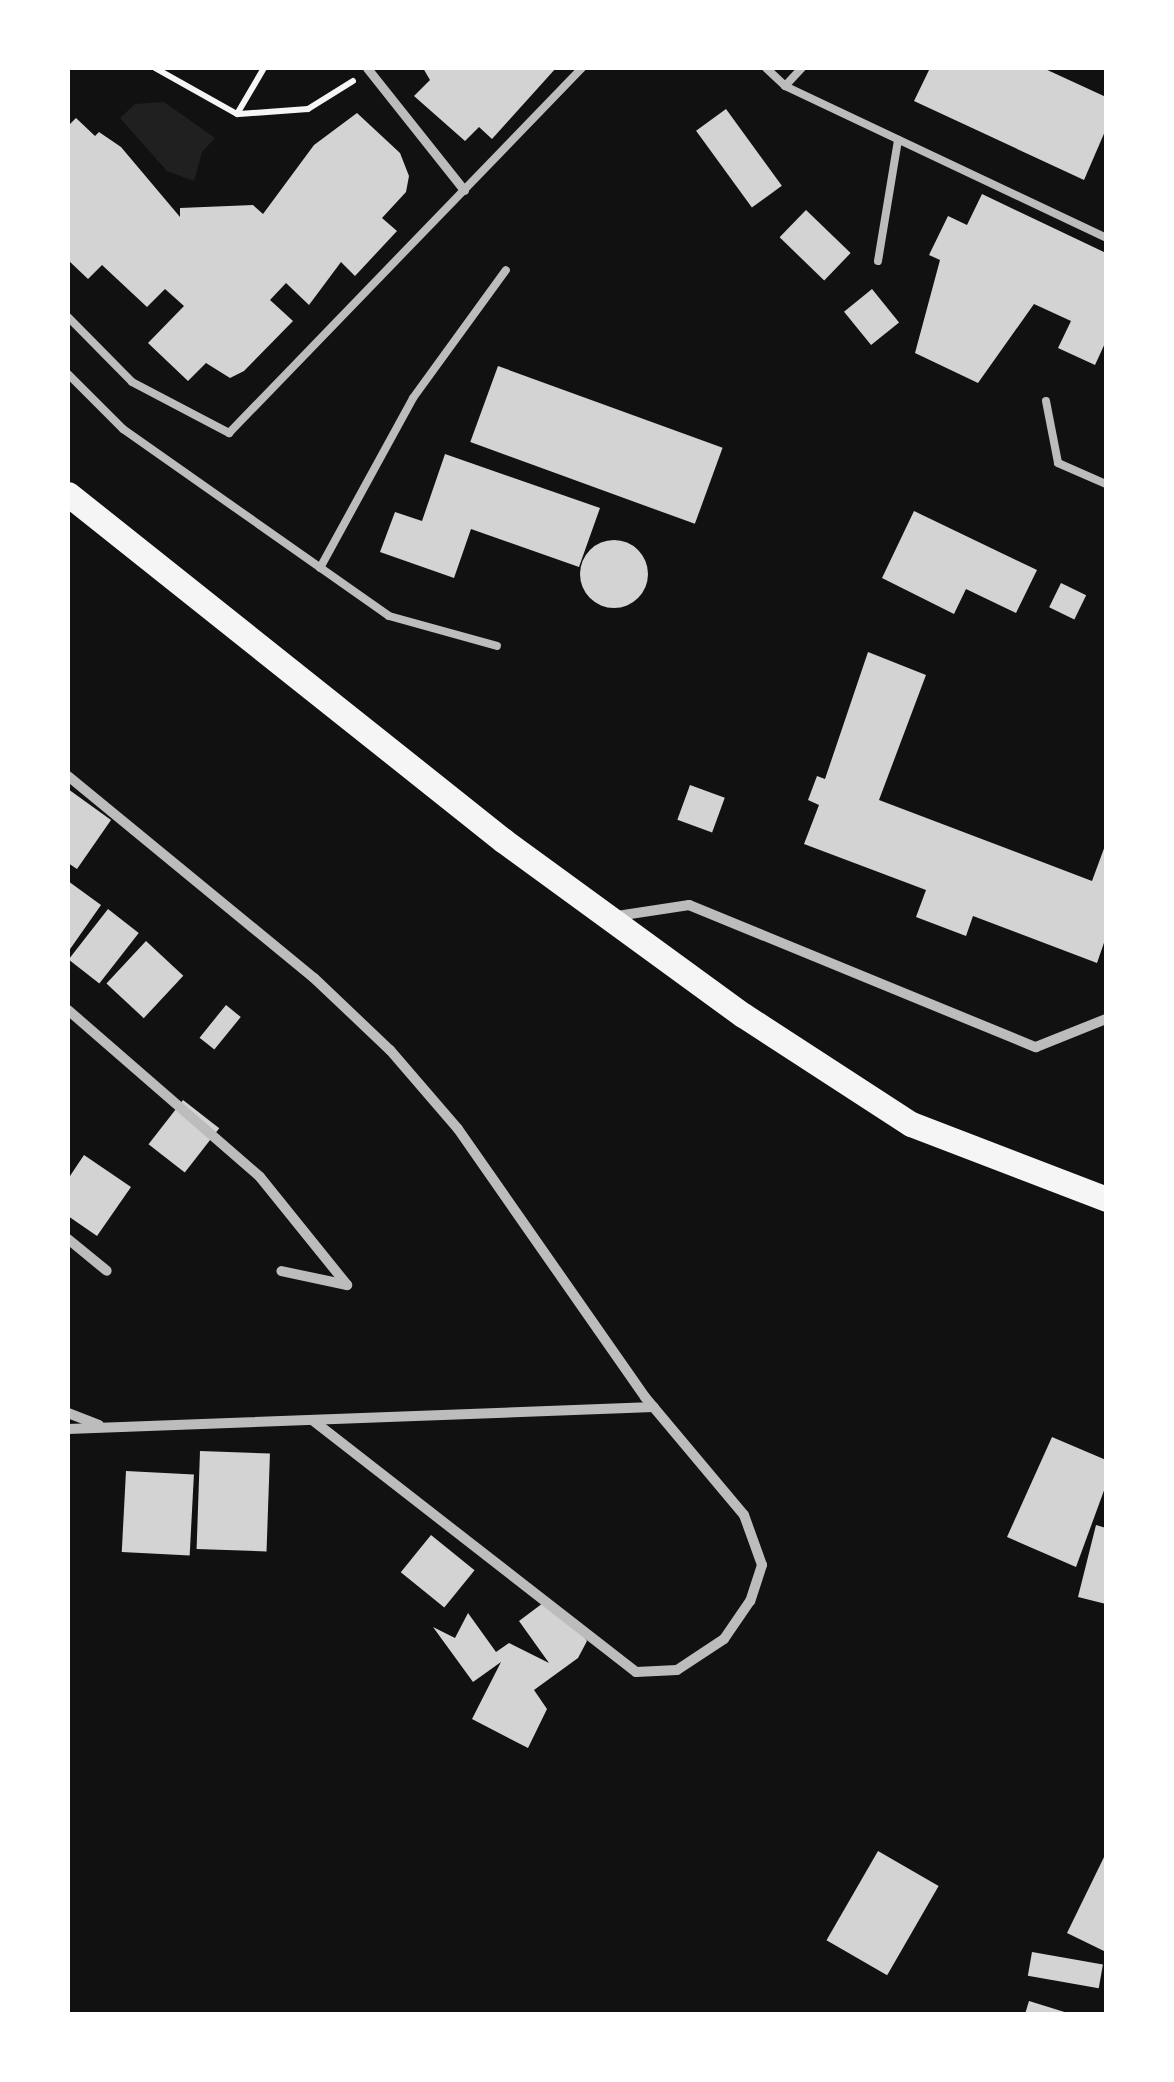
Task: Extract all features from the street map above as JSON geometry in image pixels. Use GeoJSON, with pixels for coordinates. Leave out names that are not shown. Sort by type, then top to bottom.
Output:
{"type":"FeatureCollection","features":[{"type":"Feature","properties":{"kind":"main road"},"geometry":{"type":"LineString","coordinates":[[68,494],[609,918],[744,1016],[911,1124],[1106,1200]]}},
{"type":"Feature","properties":{"kind":"street"},"geometry":{"type":"LineString","coordinates":[[364,69],[464,190]]}},
{"type":"Feature","properties":{"kind":"street"},"geometry":{"type":"LineString","coordinates":[[68,776],[314,978],[390,1050],[458,1128],[654,1407],[744,1514],[762,1565],[750,1601],[724,1639],[678,1670],[636,1672],[313,1421]]}},
{"type":"Feature","properties":{"kind":"street"},"geometry":{"type":"LineString","coordinates":[[609,918],[689,906],[1036,1047],[1106,1019]]}},
{"type":"Feature","properties":{"kind":"street"},"geometry":{"type":"LineString","coordinates":[[68,1010],[260,1176],[347,1285],[281,1271]]}},
{"type":"Feature","properties":{"kind":"street"},"geometry":{"type":"LineString","coordinates":[[68,1239],[107,1271]]}},
{"type":"Feature","properties":{"kind":"street"},"geometry":{"type":"LineString","coordinates":[[68,1429],[654,1407]]}},
{"type":"Feature","properties":{"kind":"street"},"geometry":{"type":"LineString","coordinates":[[68,1413],[106,1428]]}},
{"type":"Feature","properties":{"kind":"lane"},"geometry":{"type":"LineString","coordinates":[[68,317],[132,382],[228,433],[582,68]]}},
{"type":"Feature","properties":{"kind":"lane"},"geometry":{"type":"LineString","coordinates":[[766,68],[785,86],[1106,238]]}},
{"type":"Feature","properties":{"kind":"lane"},"geometry":{"type":"LineString","coordinates":[[785,86],[802,68]]}},
{"type":"Feature","properties":{"kind":"lane"},"geometry":{"type":"LineString","coordinates":[[878,261],[898,140]]}},
{"type":"Feature","properties":{"kind":"lane"},"geometry":{"type":"LineString","coordinates":[[320,568],[413,398],[506,270]]}},
{"type":"Feature","properties":{"kind":"lane"},"geometry":{"type":"LineString","coordinates":[[68,374],[123,429],[389,616],[498,646]]}},
{"type":"Feature","properties":{"kind":"lane"},"geometry":{"type":"LineString","coordinates":[[1046,401],[1058,463],[1106,484]]}},
{"type":"Feature","properties":{"kind":"path"},"geometry":{"type":"LineString","coordinates":[[156,68],[237,114],[308,109],[364,69]]}},
{"type":"Feature","properties":{"kind":"path"},"geometry":{"type":"LineString","coordinates":[[237,114],[264,68]]}},
{"type":"Feature","properties":{"kind":"shaded area"},"geometry":{"type":"Polygon","coordinates":[[[164,102],[215,138],[202,152],[194,181],[167,171],[120,118],[135,104],[164,102]]]}},
{"type":"Feature","properties":{"kind":"building"},"geometry":{"type":"Polygon","coordinates":[[[423,68],[556,68],[492,139],[479,127],[465,141],[414,96],[430,80],[423,68]]]}},
{"type":"Feature","properties":{"kind":"building"},"geometry":{"type":"Polygon","coordinates":[[[930,68],[1043,68],[1106,97],[1106,129],[1084,180],[914,101],[930,68]]]}},
{"type":"Feature","properties":{"kind":"building"},"geometry":{"type":"Polygon","coordinates":[[[726,109],[782,186],[752,208],[696,131],[726,109]]]}},
{"type":"Feature","properties":{"kind":"building"},"geometry":{"type":"Polygon","coordinates":[[[357,113],[400,153],[409,176],[406,192],[382,218],[397,231],[355,276],[341,262],[309,305],[286,283],[270,300],[293,321],[244,371],[230,378],[206,363],[188,381],[148,343],[184,306],[165,289],[147,307],[102,265],[88,279],[68,260],[68,126],[76,118],[95,136],[99,132],[121,147],[180,217],[180,208],[253,205],[263,214],[314,145],[357,113]]]}},
{"type":"Feature","properties":{"kind":"building"},"geometry":{"type":"Polygon","coordinates":[[[982,194],[1106,253],[1106,341],[1095,365],[1058,348],[1071,321],[1034,304],[978,383],[915,353],[940,260],[929,255],[948,216],[967,225],[982,194]]]}},
{"type":"Feature","properties":{"kind":"building"},"geometry":{"type":"Polygon","coordinates":[[[806,210],[851,253],[824,280],[780,237],[806,210]]]}},
{"type":"Feature","properties":{"kind":"building"},"geometry":{"type":"Polygon","coordinates":[[[872,289],[899,322],[871,345],[844,312],[872,289]]]}},
{"type":"Feature","properties":{"kind":"building"},"geometry":{"type":"Polygon","coordinates":[[[498,366],[723,448],[695,524],[470,442],[498,366]]]}},
{"type":"Feature","properties":{"kind":"building"},"geometry":{"type":"Polygon","coordinates":[[[445,454],[600,508],[579,567],[471,529],[454,578],[380,552],[395,512],[422,521],[445,454]]]}},
{"type":"Feature","properties":{"kind":"building"},"geometry":{"type":"Polygon","coordinates":[[[914,511],[1037,570],[1016,613],[966,589],[954,614],[882,578],[914,511]]]}},
{"type":"Feature","properties":{"kind":"building"},"geometry":{"type":"Polygon","coordinates":[[[614,540],[627,542],[638,550],[646,561],[646,587],[638,598],[627,606],[614,608],[601,606],[590,598],[582,587],[580,574],[582,561],[590,550],[601,542],[614,540]]]}},
{"type":"Feature","properties":{"kind":"building"},"geometry":{"type":"Polygon","coordinates":[[[1061,583],[1086,595],[1074,620],[1049,607],[1061,583]]]}},
{"type":"Feature","properties":{"kind":"building"},"geometry":{"type":"Polygon","coordinates":[[[868,652],[926,675],[879,800],[1092,881],[1106,843],[1106,937],[1097,963],[973,916],[966,936],[916,917],[926,890],[804,844],[819,805],[808,800],[817,776],[825,779],[868,652]]]}},
{"type":"Feature","properties":{"kind":"building"},"geometry":{"type":"Polygon","coordinates":[[[690,785],[725,798],[712,832],[677,820],[690,785]]]}},
{"type":"Feature","properties":{"kind":"building"},"geometry":{"type":"Polygon","coordinates":[[[68,789],[111,820],[77,869],[68,863],[68,789]]]}},
{"type":"Feature","properties":{"kind":"building"},"geometry":{"type":"Polygon","coordinates":[[[68,881],[101,905],[68,952],[68,881]]]}},
{"type":"Feature","properties":{"kind":"building"},"geometry":{"type":"Polygon","coordinates":[[[108,909],[139,933],[99,983],[69,959],[108,909]]]}},
{"type":"Feature","properties":{"kind":"building"},"geometry":{"type":"Polygon","coordinates":[[[146,941],[183,976],[144,1018],[106,983],[146,941]]]}},
{"type":"Feature","properties":{"kind":"building"},"geometry":{"type":"Polygon","coordinates":[[[226,1005],[241,1017],[214,1050],[200,1038],[226,1005]]]}},
{"type":"Feature","properties":{"kind":"building"},"geometry":{"type":"Polygon","coordinates":[[[183,1100],[219,1128],[185,1172],[149,1144],[183,1100]]]}},
{"type":"Feature","properties":{"kind":"building"},"geometry":{"type":"Polygon","coordinates":[[[84,1155],[131,1187],[97,1236],[68,1216],[68,1179],[84,1155]]]}},
{"type":"Feature","properties":{"kind":"building"},"geometry":{"type":"Polygon","coordinates":[[[1052,1437],[1106,1460],[1106,1485],[1076,1567],[1007,1537],[1052,1437]]]}},
{"type":"Feature","properties":{"kind":"building"},"geometry":{"type":"Polygon","coordinates":[[[200,1451],[270,1453],[267,1551],[197,1549],[200,1451]]]}},
{"type":"Feature","properties":{"kind":"building"},"geometry":{"type":"Polygon","coordinates":[[[126,1471],[194,1475],[190,1555],[122,1552],[126,1471]]]}},
{"type":"Feature","properties":{"kind":"building"},"geometry":{"type":"Polygon","coordinates":[[[1096,1525],[1106,1528],[1106,1604],[1078,1597],[1096,1525]]]}},
{"type":"Feature","properties":{"kind":"building"},"geometry":{"type":"Polygon","coordinates":[[[431,1535],[475,1570],[444,1608],[401,1572],[431,1535]]]}},
{"type":"Feature","properties":{"kind":"building"},"geometry":{"type":"Polygon","coordinates":[[[543,1603],[569,1616],[587,1641],[578,1658],[534,1690],[547,1709],[528,1748],[472,1719],[501,1662],[473,1682],[433,1627],[455,1638],[468,1613],[496,1652],[509,1643],[549,1663],[519,1621],[543,1603]]]}},
{"type":"Feature","properties":{"kind":"building"},"geometry":{"type":"Polygon","coordinates":[[[878,1851],[939,1886],[887,1975],[826,1940],[878,1851]]]}},
{"type":"Feature","properties":{"kind":"building"},"geometry":{"type":"Polygon","coordinates":[[[1106,1853],[1106,1952],[1067,1933],[1106,1853]]]}},
{"type":"Feature","properties":{"kind":"building"},"geometry":{"type":"Polygon","coordinates":[[[1032,1952],[1103,1965],[1099,1988],[1028,1976],[1032,1952]]]}},
{"type":"Feature","properties":{"kind":"building"},"geometry":{"type":"Polygon","coordinates":[[[1029,2001],[1071,2014],[1025,2014],[1029,2001]]]}}]}
